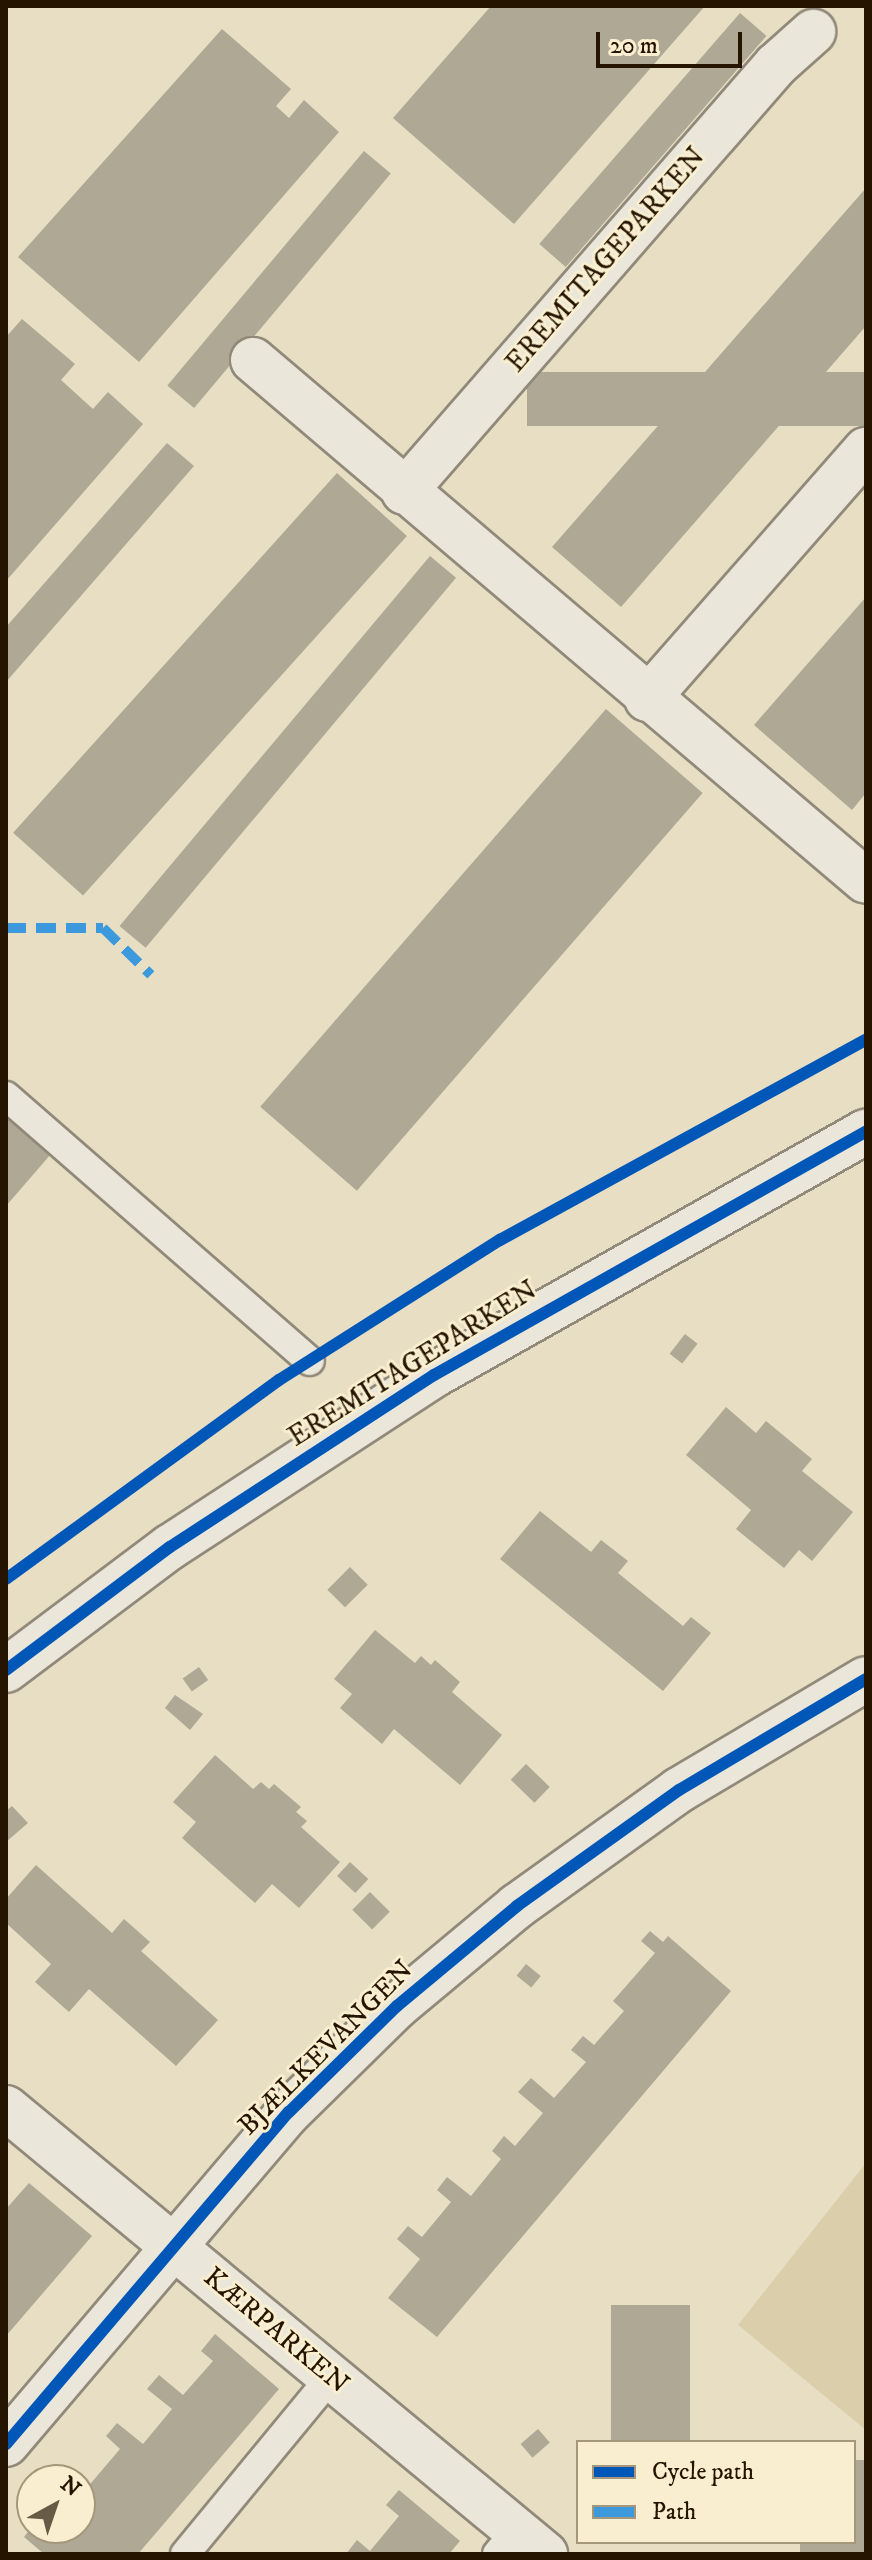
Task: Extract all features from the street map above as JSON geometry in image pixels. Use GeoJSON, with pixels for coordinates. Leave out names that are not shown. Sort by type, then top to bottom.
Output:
{"type":"FeatureCollection","features":[{"type":"Feature","properties":{"kind":"street","name":"EREMITAGEPARKEN"},"geometry":{"type":"LineString","coordinates":[[404,492],[776,65],[813,32]]}},
{"type":"Feature","properties":{"kind":"street"},"geometry":{"type":"LineString","coordinates":[[253,360],[647,699],[861,865]]}},
{"type":"Feature","properties":{"kind":"street"},"geometry":{"type":"LineString","coordinates":[[647,699],[866,450]]}},
{"type":"Feature","properties":{"kind":"street","name":"EREMITAGEPARKEN"},"geometry":{"type":"LineString","coordinates":[[6,1670],[170,1547],[434,1375],[866,1132]]}},
{"type":"Feature","properties":{"kind":"street","name":"BJÆLKEVANGEN"},"geometry":{"type":"LineString","coordinates":[[6,2444],[173,2246],[375,2027],[517,1906],[679,1790],[866,1679]]}},
{"type":"Feature","properties":{"kind":"street","name":"KÆRPARKEN"},"geometry":{"type":"LineString","coordinates":[[6,2108],[331,2377],[520,2546]]}},
{"type":"Feature","properties":{"kind":"lane"},"geometry":{"type":"LineString","coordinates":[[6,1096],[310,1361]]}},
{"type":"Feature","properties":{"kind":"lane"},"geometry":{"type":"LineString","coordinates":[[185,2554],[331,2377]]}},
{"type":"Feature","properties":{"kind":"shaded area"},"geometry":{"type":"Polygon","coordinates":[[[866,2163],[866,2430],[738,2325],[866,2163]]]}},
{"type":"Feature","properties":{"kind":"building"},"geometry":{"type":"Polygon","coordinates":[[[491,6],[705,6],[514,224],[393,118],[491,6]]]}},
{"type":"Feature","properties":{"kind":"building"},"geometry":{"type":"Polygon","coordinates":[[[740,13],[766,36],[566,267],[539,244],[740,13]]]}},
{"type":"Feature","properties":{"kind":"building"},"geometry":{"type":"Polygon","coordinates":[[[222,29],[291,89],[276,106],[289,118],[304,100],[339,132],[139,362],[18,257],[222,29]]]}},
{"type":"Feature","properties":{"kind":"building"},"geometry":{"type":"Polygon","coordinates":[[[364,151],[391,173],[194,408],[167,385],[364,151]]]}},
{"type":"Feature","properties":{"kind":"building"},"geometry":{"type":"Polygon","coordinates":[[[866,188],[866,326],[621,607],[552,547],[866,188]]]}},
{"type":"Feature","properties":{"kind":"building"},"geometry":{"type":"Polygon","coordinates":[[[22,319],[75,364],[61,380],[93,409],[108,392],[143,424],[6,581],[6,337],[22,319]]]}},
{"type":"Feature","properties":{"kind":"building"},"geometry":{"type":"Polygon","coordinates":[[[527,372],[866,372],[866,426],[527,426],[527,372]]]}},
{"type":"Feature","properties":{"kind":"building"},"geometry":{"type":"Polygon","coordinates":[[[167,443],[194,466],[6,682],[6,627],[167,443]]]}},
{"type":"Feature","properties":{"kind":"building"},"geometry":{"type":"Polygon","coordinates":[[[337,473],[407,536],[83,896],[13,833],[337,473]]]}},
{"type":"Feature","properties":{"kind":"building"},"geometry":{"type":"Polygon","coordinates":[[[430,556],[456,578],[146,948],[120,926],[430,556]]]}},
{"type":"Feature","properties":{"kind":"building"},"geometry":{"type":"Polygon","coordinates":[[[866,597],[866,793],[852,810],[754,725],[866,597]]]}},
{"type":"Feature","properties":{"kind":"building"},"geometry":{"type":"Polygon","coordinates":[[[606,709],[703,793],[357,1191],[260,1107],[606,709]]]}},
{"type":"Feature","properties":{"kind":"building"},"geometry":{"type":"Polygon","coordinates":[[[6,1115],[51,1154],[6,1206],[6,1115]]]}},
{"type":"Feature","properties":{"kind":"building"},"geometry":{"type":"Polygon","coordinates":[[[685,1334],[698,1344],[682,1364],[670,1354],[685,1334]]]}},
{"type":"Feature","properties":{"kind":"building"},"geometry":{"type":"Polygon","coordinates":[[[726,1407],[756,1433],[766,1421],[812,1459],[802,1471],[853,1512],[812,1561],[799,1550],[784,1568],[736,1529],[751,1510],[686,1455],[726,1407]]]}},
{"type":"Feature","properties":{"kind":"building"},"geometry":{"type":"Polygon","coordinates":[[[540,1511],[591,1552],[601,1540],[628,1561],[618,1573],[683,1626],[691,1617],[711,1633],[663,1691],[500,1559],[540,1511]]]}},
{"type":"Feature","properties":{"kind":"building"},"geometry":{"type":"Polygon","coordinates":[[[350,1567],[368,1585],[345,1607],[327,1590],[350,1567]]]}},
{"type":"Feature","properties":{"kind":"building"},"geometry":{"type":"Polygon","coordinates":[[[375,1630],[415,1663],[421,1656],[431,1665],[435,1660],[460,1682],[452,1692],[502,1735],[460,1785],[394,1729],[382,1744],[340,1708],[352,1694],[334,1679],[375,1630]]]}},
{"type":"Feature","properties":{"kind":"building"},"geometry":{"type":"Polygon","coordinates":[[[199,1667],[208,1680],[192,1692],[183,1678],[199,1667]]]}},
{"type":"Feature","properties":{"kind":"building"},"geometry":{"type":"Polygon","coordinates":[[[175,1695],[203,1714],[190,1730],[165,1708],[175,1695]]]}},
{"type":"Feature","properties":{"kind":"building"},"geometry":{"type":"Polygon","coordinates":[[[215,1755],[253,1789],[261,1782],[269,1789],[274,1784],[301,1807],[296,1812],[307,1821],[301,1827],[340,1862],[299,1908],[272,1884],[255,1903],[182,1838],[196,1822],[173,1802],[215,1755]]]}},
{"type":"Feature","properties":{"kind":"building"},"geometry":{"type":"Polygon","coordinates":[[[526,1764],[550,1787],[534,1803],[511,1780],[526,1764]]]}},
{"type":"Feature","properties":{"kind":"building"},"geometry":{"type":"Polygon","coordinates":[[[12,1806],[28,1823],[6,1842],[6,1811],[12,1806]]]}},
{"type":"Feature","properties":{"kind":"building"},"geometry":{"type":"Polygon","coordinates":[[[350,1862],[368,1879],[355,1893],[337,1876],[350,1862]]]}},
{"type":"Feature","properties":{"kind":"building"},"geometry":{"type":"Polygon","coordinates":[[[36,1865],[112,1933],[124,1919],[150,1942],[141,1951],[218,2020],[176,2066],[89,1989],[69,2012],[35,1982],[51,1964],[6,1923],[6,1899],[36,1865]]]}},
{"type":"Feature","properties":{"kind":"building"},"geometry":{"type":"Polygon","coordinates":[[[370,1892],[390,1912],[372,1929],[352,1910],[370,1892]]]}},
{"type":"Feature","properties":{"kind":"building"},"geometry":{"type":"Polygon","coordinates":[[[650,1931],[663,1942],[668,1936],[731,1991],[437,2337],[388,2298],[420,2259],[397,2239],[408,2226],[422,2237],[451,2202],[437,2190],[447,2177],[471,2196],[501,2159],[492,2151],[504,2136],[515,2146],[543,2113],[518,2092],[531,2078],[554,2098],[586,2062],[571,2050],[583,2036],[594,2045],[624,2011],[613,2001],[655,1953],[641,1941],[650,1931]]]}},
{"type":"Feature","properties":{"kind":"building"},"geometry":{"type":"Polygon","coordinates":[[[526,1964],[541,1976],[531,1988],[517,1976],[526,1964]]]}},
{"type":"Feature","properties":{"kind":"building"},"geometry":{"type":"Polygon","coordinates":[[[29,2183],[92,2236],[6,2336],[6,2209],[29,2183]]]}},
{"type":"Feature","properties":{"kind":"building"},"geometry":{"type":"Polygon","coordinates":[[[611,2305],[690,2305],[690,2440],[611,2440],[611,2305]]]}},
{"type":"Feature","properties":{"kind":"building"},"geometry":{"type":"Polygon","coordinates":[[[215,2334],[279,2389],[138,2554],[44,2554],[32,2544],[96,2544],[96,2477],[120,2449],[106,2436],[117,2423],[143,2444],[172,2409],[147,2389],[159,2375],[183,2395],[213,2361],[201,2351],[215,2334]]]}},
{"type":"Feature","properties":{"kind":"building"},"geometry":{"type":"Polygon","coordinates":[[[538,2429],[550,2443],[532,2458],[521,2444],[538,2429]]]}},
{"type":"Feature","properties":{"kind":"building"},"geometry":{"type":"Polygon","coordinates":[[[856,2460],[866,2460],[866,2554],[800,2554],[800,2544],[856,2544],[856,2460]]]}},
{"type":"Feature","properties":{"kind":"building"},"geometry":{"type":"Polygon","coordinates":[[[399,2490],[460,2541],[449,2554],[346,2554],[357,2540],[370,2551],[399,2516],[386,2505],[399,2490]]]}},
{"type":"Feature","properties":{"kind":"marked path"},"geometry":{"type":"LineString","coordinates":[[6,928],[103,928],[151,975]]}},
{"type":"Feature","properties":{"kind":"cycle path"},"geometry":{"type":"LineString","coordinates":[[6,1579],[279,1380],[500,1240],[866,1040]]}},
{"type":"Feature","properties":{"kind":"cycle path"},"geometry":{"type":"LineString","coordinates":[[6,1670],[170,1547],[434,1375],[866,1132]]}},
{"type":"Feature","properties":{"kind":"cycle path"},"geometry":{"type":"LineString","coordinates":[[6,2444],[289,2112],[397,2006],[517,1906],[679,1790],[866,1679]]}}]}
